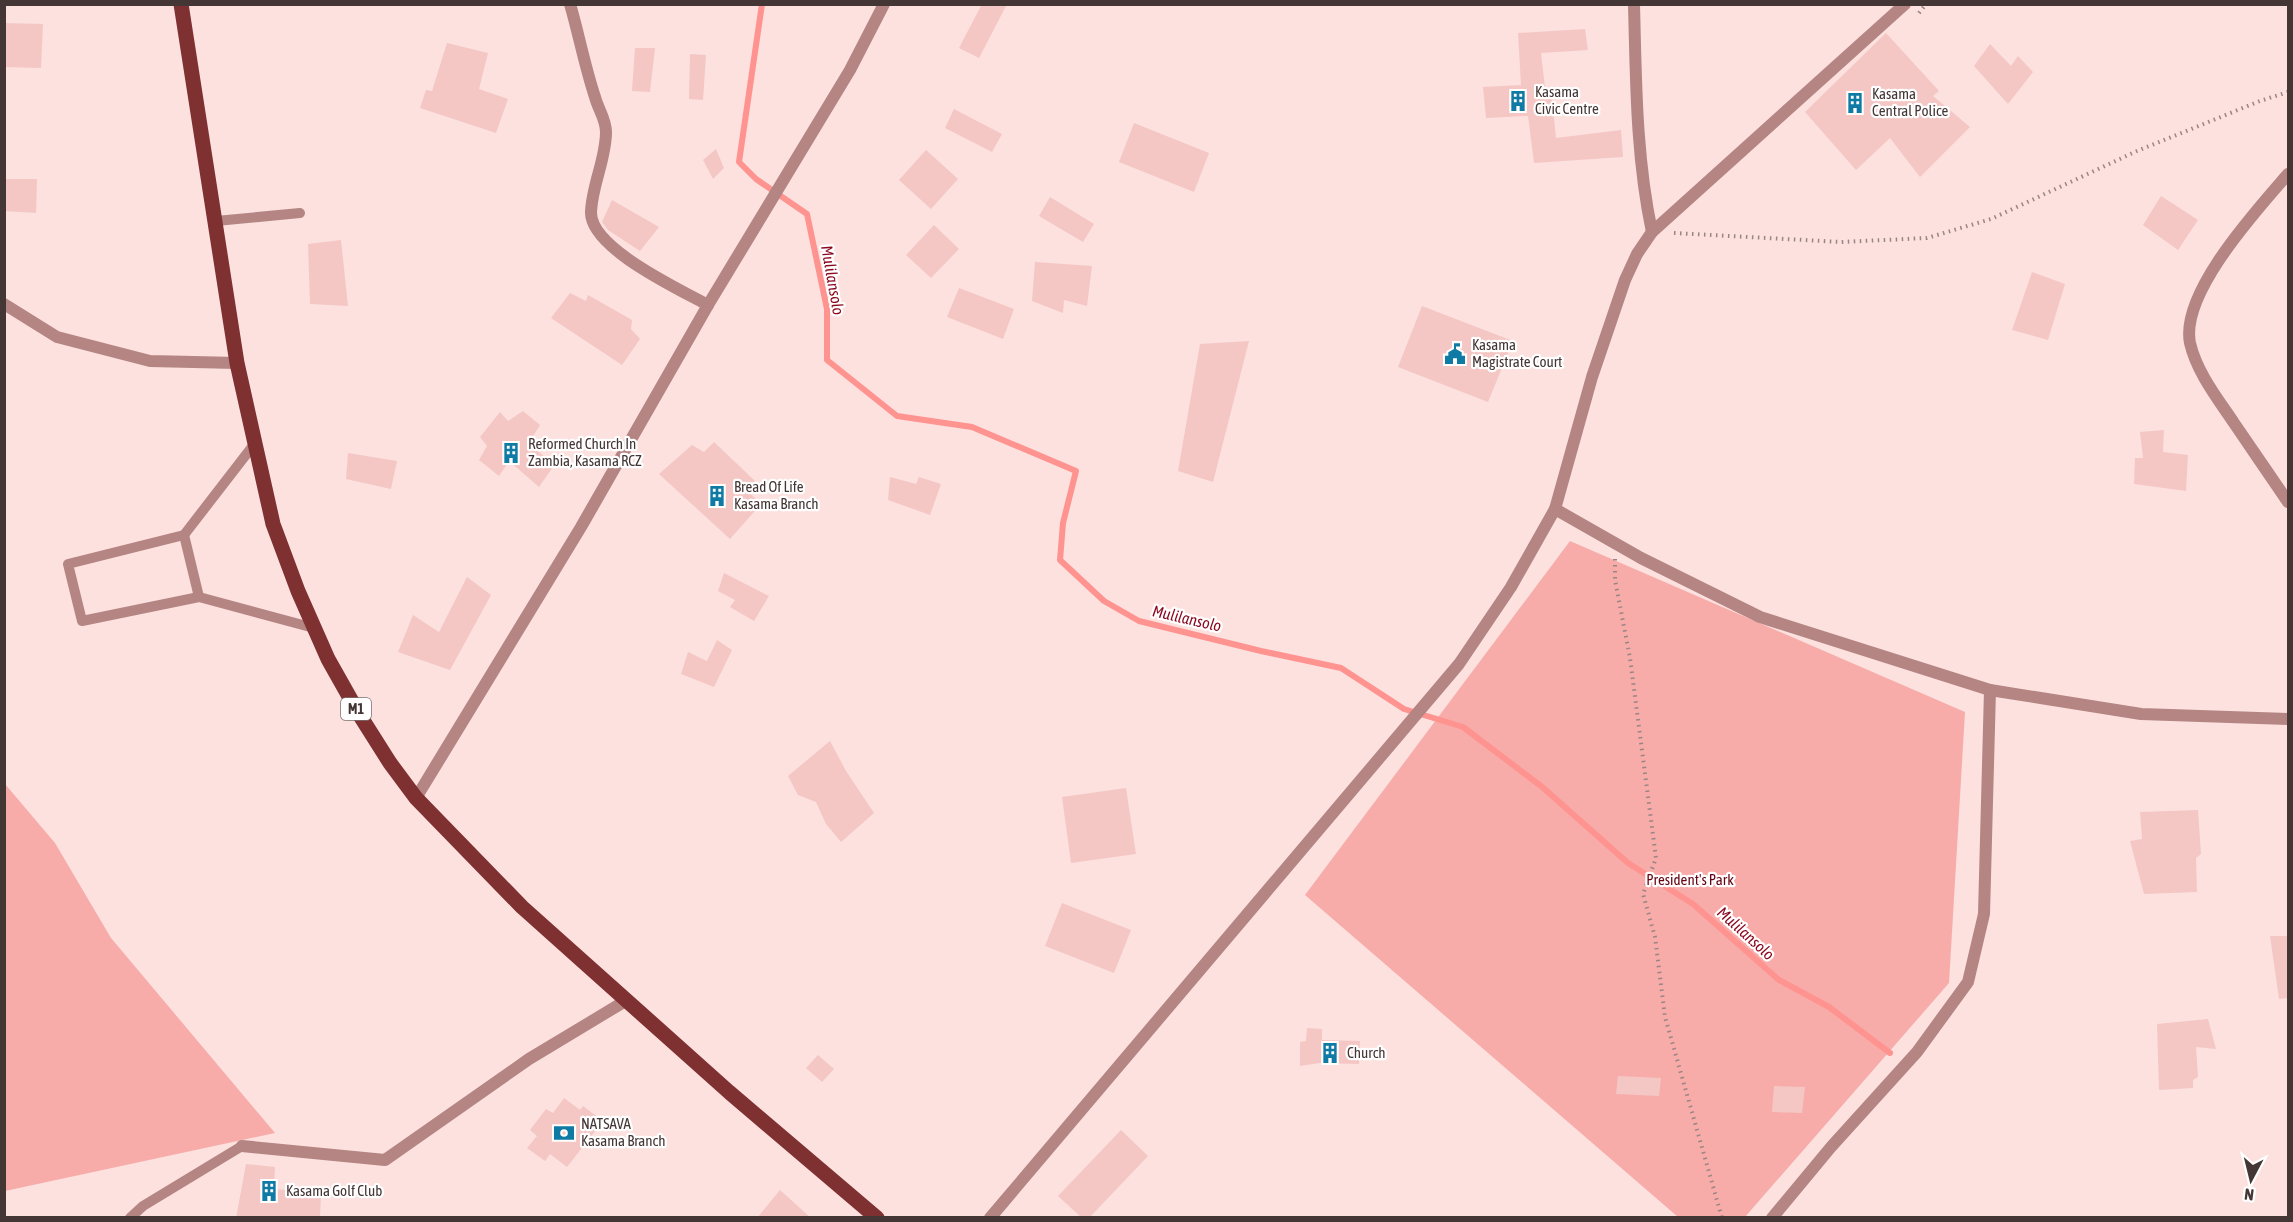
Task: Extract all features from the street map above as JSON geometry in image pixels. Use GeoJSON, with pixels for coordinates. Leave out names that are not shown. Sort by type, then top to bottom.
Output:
{"type":"FeatureCollection","features":[{"type":"Feature","properties":{"kind":"main road","name":"M1"},"geometry":{"type":"LineString","coordinates":[[181,4],[237,363],[273,524],[298,591],[328,659],[359,714],[390,763],[416,798],[522,907],[729,1092],[877,1218]]}},
{"type":"Feature","properties":{"kind":"street"},"geometry":{"type":"LineString","coordinates":[[570,4],[606,130],[594,189],[591,215],[593,225],[605,242],[626,258],[708,305]]}},
{"type":"Feature","properties":{"kind":"street"},"geometry":{"type":"LineString","coordinates":[[416,798],[581,527],[708,305],[850,70],[884,4]]}},
{"type":"Feature","properties":{"kind":"street"},"geometry":{"type":"LineString","coordinates":[[1634,4],[1643,189],[1652,232]]}},
{"type":"Feature","properties":{"kind":"street"},"geometry":{"type":"LineString","coordinates":[[990,1218],[1459,664],[1511,587],[1555,509],[1592,377],[1622,291],[1637,254],[1652,232],[1905,4]]}},
{"type":"Feature","properties":{"kind":"street"},"geometry":{"type":"LineString","coordinates":[[2289,174],[2248,220],[2214,267],[2192,311],[2190,342],[2206,381],[2289,502]]}},
{"type":"Feature","properties":{"kind":"street"},"geometry":{"type":"LineString","coordinates":[[4,304],[57,337],[150,361],[237,363]]}},
{"type":"Feature","properties":{"kind":"street"},"geometry":{"type":"LineString","coordinates":[[1555,509],[1615,543],[1760,617],[1990,690],[2141,714],[2289,718]]}},
{"type":"Feature","properties":{"kind":"street"},"geometry":{"type":"LineString","coordinates":[[1772,1218],[1831,1147],[1917,1052],[1968,982],[1984,914],[1990,690]]}},
{"type":"Feature","properties":{"kind":"street"},"geometry":{"type":"LineString","coordinates":[[242,1146],[386,1160],[529,1059],[627,1000]]}},
{"type":"Feature","properties":{"kind":"lane"},"geometry":{"type":"LineString","coordinates":[[216,221],[300,213]]}},
{"type":"Feature","properties":{"kind":"lane"},"geometry":{"type":"LineString","coordinates":[[255,443],[184,535],[68,564],[82,621],[199,597],[314,628]]}},
{"type":"Feature","properties":{"kind":"lane"},"geometry":{"type":"LineString","coordinates":[[184,535],[199,597]]}},
{"type":"Feature","properties":{"kind":"lane"},"geometry":{"type":"LineString","coordinates":[[130,1218],[143,1206],[242,1146]]}},
{"type":"Feature","properties":{"kind":"path"},"geometry":{"type":"LineString","coordinates":[[1652,232],[1841,242],[1927,238],[1991,219],[2064,187],[2137,151],[2259,101],[2289,92]]}},
{"type":"Feature","properties":{"kind":"path"},"geometry":{"type":"LineString","coordinates":[[1615,543],[1615,580],[1630,658],[1656,858],[1643,894],[1655,937],[1665,1017],[1722,1218]]}},
{"type":"Feature","properties":{"kind":"green space","name":"President's Park"},"geometry":{"type":"Polygon","coordinates":[[[1570,541],[1965,712],[1949,983],[1745,1217],[1678,1217],[1305,895],[1570,541]]]}},
{"type":"Feature","properties":{"kind":"green space"},"geometry":{"type":"Polygon","coordinates":[[[5,784],[55,843],[111,938],[275,1133],[5,1191],[5,784]]]}},
{"type":"Feature","properties":{"kind":"building"},"geometry":{"type":"Polygon","coordinates":[[[982,4],[1007,4],[979,58],[959,48],[982,4]]]}},
{"type":"Feature","properties":{"kind":"building"},"geometry":{"type":"Polygon","coordinates":[[[4,23],[43,24],[41,68],[4,67],[4,23]]]}},
{"type":"Feature","properties":{"kind":"building","name":"Kasama Civic Centre"},"geometry":{"type":"Polygon","coordinates":[[[1585,29],[1588,50],[1541,53],[1545,88],[1551,88],[1556,138],[1621,130],[1623,157],[1534,163],[1528,116],[1486,118],[1483,87],[1521,85],[1518,33],[1585,29]]]}},
{"type":"Feature","properties":{"kind":"building","name":"Kasama Central Police"},"geometry":{"type":"Polygon","coordinates":[[[1886,33],[1939,91],[1933,96],[1970,127],[1920,177],[1890,138],[1856,170],[1805,112],[1886,33]]]}},
{"type":"Feature","properties":{"kind":"building"},"geometry":{"type":"Polygon","coordinates":[[[447,43],[488,53],[479,89],[508,99],[496,133],[420,108],[426,90],[432,91],[447,43]]]}},
{"type":"Feature","properties":{"kind":"building"},"geometry":{"type":"Polygon","coordinates":[[[1990,44],[2011,66],[2018,56],[2033,72],[2008,104],[1974,66],[1990,44]]]}},
{"type":"Feature","properties":{"kind":"building"},"geometry":{"type":"Polygon","coordinates":[[[635,48],[655,48],[650,92],[632,91],[635,48]]]}},
{"type":"Feature","properties":{"kind":"building"},"geometry":{"type":"Polygon","coordinates":[[[690,54],[706,55],[703,100],[689,99],[690,54]]]}},
{"type":"Feature","properties":{"kind":"building"},"geometry":{"type":"Polygon","coordinates":[[[954,109],[1002,134],[992,152],[945,128],[954,109]]]}},
{"type":"Feature","properties":{"kind":"building"},"geometry":{"type":"Polygon","coordinates":[[[1134,123],[1209,153],[1194,192],[1119,162],[1134,123]]]}},
{"type":"Feature","properties":{"kind":"building"},"geometry":{"type":"Polygon","coordinates":[[[716,149],[724,168],[713,179],[703,160],[716,149]]]}},
{"type":"Feature","properties":{"kind":"building"},"geometry":{"type":"Polygon","coordinates":[[[926,150],[958,179],[931,209],[899,180],[926,150]]]}},
{"type":"Feature","properties":{"kind":"building"},"geometry":{"type":"Polygon","coordinates":[[[4,179],[37,179],[36,213],[4,211],[4,179]]]}},
{"type":"Feature","properties":{"kind":"building"},"geometry":{"type":"Polygon","coordinates":[[[2161,196],[2198,220],[2178,250],[2143,225],[2161,196]]]}},
{"type":"Feature","properties":{"kind":"building"},"geometry":{"type":"Polygon","coordinates":[[[1050,197],[1094,224],[1083,242],[1039,216],[1050,197]]]}},
{"type":"Feature","properties":{"kind":"building"},"geometry":{"type":"Polygon","coordinates":[[[612,200],[659,227],[640,251],[608,230],[602,222],[612,200]]]}},
{"type":"Feature","properties":{"kind":"building"},"geometry":{"type":"Polygon","coordinates":[[[934,225],[959,249],[931,278],[906,255],[934,225]]]}},
{"type":"Feature","properties":{"kind":"building"},"geometry":{"type":"Polygon","coordinates":[[[341,240],[348,306],[310,304],[308,244],[341,240]]]}},
{"type":"Feature","properties":{"kind":"building"},"geometry":{"type":"Polygon","coordinates":[[[1035,262],[1092,266],[1087,306],[1064,300],[1063,313],[1032,301],[1035,262]]]}},
{"type":"Feature","properties":{"kind":"building"},"geometry":{"type":"Polygon","coordinates":[[[2032,272],[2065,284],[2048,340],[2012,330],[2032,272]]]}},
{"type":"Feature","properties":{"kind":"building"},"geometry":{"type":"Polygon","coordinates":[[[959,288],[1014,309],[1003,339],[947,317],[959,288]]]}},
{"type":"Feature","properties":{"kind":"building"},"geometry":{"type":"Polygon","coordinates":[[[570,293],[586,301],[588,295],[632,320],[631,329],[640,339],[622,365],[551,318],[570,293]]]}},
{"type":"Feature","properties":{"kind":"building","name":"Kasama Magistrate Court"},"geometry":{"type":"Polygon","coordinates":[[[1422,306],[1513,341],[1488,402],[1398,367],[1422,306]]]}},
{"type":"Feature","properties":{"kind":"building"},"geometry":{"type":"Polygon","coordinates":[[[1249,341],[1213,482],[1178,471],[1200,344],[1249,341]]]}},
{"type":"Feature","properties":{"kind":"building","name":"Reformed Church In Zambia, Kasama RCZ"},"geometry":{"type":"Polygon","coordinates":[[[523,411],[540,425],[528,444],[555,464],[539,487],[509,461],[499,476],[479,460],[487,446],[480,437],[500,412],[508,421],[523,411]]]}},
{"type":"Feature","properties":{"kind":"building"},"geometry":{"type":"Polygon","coordinates":[[[2164,430],[2163,452],[2188,455],[2186,491],[2134,484],[2135,458],[2143,458],[2140,432],[2164,430]]]}},
{"type":"Feature","properties":{"kind":"building","name":"Bread Of Life Kasama Branch"},"geometry":{"type":"Polygon","coordinates":[[[714,442],[755,481],[744,488],[761,504],[730,539],[659,474],[692,445],[704,452],[714,442]]]}},
{"type":"Feature","properties":{"kind":"building"},"geometry":{"type":"Polygon","coordinates":[[[348,453],[397,461],[391,489],[346,479],[348,453]]]}},
{"type":"Feature","properties":{"kind":"building"},"geometry":{"type":"Polygon","coordinates":[[[890,477],[916,484],[919,477],[941,484],[930,515],[888,500],[890,477]]]}},
{"type":"Feature","properties":{"kind":"building"},"geometry":{"type":"Polygon","coordinates":[[[724,573],[769,596],[754,621],[730,607],[735,600],[718,591],[724,573]]]}},
{"type":"Feature","properties":{"kind":"building"},"geometry":{"type":"Polygon","coordinates":[[[467,577],[491,595],[450,670],[398,652],[413,615],[439,632],[467,577]]]}},
{"type":"Feature","properties":{"kind":"building"},"geometry":{"type":"Polygon","coordinates":[[[717,640],[732,650],[714,687],[681,674],[688,652],[707,661],[717,640]]]}},
{"type":"Feature","properties":{"kind":"building"},"geometry":{"type":"Polygon","coordinates":[[[830,741],[846,771],[874,813],[841,842],[826,824],[816,802],[798,795],[788,776],[830,741]]]}},
{"type":"Feature","properties":{"kind":"building"},"geometry":{"type":"Polygon","coordinates":[[[1126,788],[1136,854],[1071,863],[1062,797],[1126,788]]]}},
{"type":"Feature","properties":{"kind":"building"},"geometry":{"type":"Polygon","coordinates":[[[2198,810],[2201,854],[2196,858],[2197,892],[2144,894],[2130,841],[2142,839],[2140,812],[2198,810]]]}},
{"type":"Feature","properties":{"kind":"building"},"geometry":{"type":"Polygon","coordinates":[[[1062,903],[1131,930],[1114,973],[1045,946],[1062,903]]]}},
{"type":"Feature","properties":{"kind":"building"},"geometry":{"type":"Polygon","coordinates":[[[2270,936],[2289,936],[2289,998],[2279,999],[2270,936]]]}},
{"type":"Feature","properties":{"kind":"building"},"geometry":{"type":"Polygon","coordinates":[[[2208,1019],[2216,1049],[2196,1047],[2198,1077],[2193,1080],[2193,1088],[2159,1090],[2157,1024],[2208,1019]]]}},
{"type":"Feature","properties":{"kind":"building","name":"Church"},"geometry":{"type":"Polygon","coordinates":[[[1307,1028],[1322,1029],[1322,1040],[1360,1041],[1359,1064],[1320,1063],[1300,1066],[1300,1042],[1306,1041],[1307,1028]]]}},
{"type":"Feature","properties":{"kind":"building"},"geometry":{"type":"Polygon","coordinates":[[[818,1055],[834,1069],[822,1082],[806,1068],[818,1055]]]}},
{"type":"Feature","properties":{"kind":"building"},"geometry":{"type":"Polygon","coordinates":[[[1618,1076],[1661,1078],[1659,1096],[1616,1094],[1618,1076]]]}},
{"type":"Feature","properties":{"kind":"building"},"geometry":{"type":"Polygon","coordinates":[[[1774,1086],[1805,1087],[1802,1113],[1772,1112],[1774,1086]]]}},
{"type":"Feature","properties":{"kind":"building","name":"NATSAVA Kasama Branch"},"geometry":{"type":"Polygon","coordinates":[[[564,1098],[580,1110],[583,1106],[603,1121],[567,1167],[550,1154],[545,1161],[527,1148],[537,1136],[530,1130],[546,1109],[553,1113],[564,1098]]]}},
{"type":"Feature","properties":{"kind":"building"},"geometry":{"type":"Polygon","coordinates":[[[1121,1130],[1148,1156],[1089,1218],[1082,1218],[1058,1196],[1121,1130]]]}},
{"type":"Feature","properties":{"kind":"building","name":"Kasama Golf Club"},"geometry":{"type":"Polygon","coordinates":[[[246,1164],[275,1167],[274,1189],[321,1193],[320,1218],[236,1218],[246,1164]]]}},
{"type":"Feature","properties":{"kind":"building"},"geometry":{"type":"Polygon","coordinates":[[[780,1190],[811,1218],[757,1218],[780,1190]]]}},
{"type":"Feature","properties":{"kind":"waterway","name":"Mulilansolo"},"geometry":{"type":"LineString","coordinates":[[762,4],[739,162],[756,179],[807,214],[827,309],[827,360],[897,416],[972,427],[1076,471],[1063,523],[1060,560],[1104,601],[1139,621],[1341,668],[1404,709],[1463,727],[1541,786],[1628,863],[1693,904],[1779,980],[1829,1007],[1890,1053]]}},
{"type":"Feature","properties":{"kind":"place","name":"Kasama Civic Centre"},"geometry":{"type":"Point","coordinates":[1518,101]}},
{"type":"Feature","properties":{"kind":"place","name":"Kasama Central Police"},"geometry":{"type":"Point","coordinates":[1855,103]}},
{"type":"Feature","properties":{"kind":"place","name":"Kasama Magistrate Court"},"geometry":{"type":"Point","coordinates":[1455,354]}},
{"type":"Feature","properties":{"kind":"place","name":"Reformed Church In Zambia, Kasama RCZ"},"geometry":{"type":"Point","coordinates":[511,453]}},
{"type":"Feature","properties":{"kind":"place","name":"Bread Of Life Kasama Branch"},"geometry":{"type":"Point","coordinates":[717,496]}},
{"type":"Feature","properties":{"kind":"place","name":"Church"},"geometry":{"type":"Point","coordinates":[1330,1053]}},
{"type":"Feature","properties":{"kind":"place","name":"NATSAVA Kasama Branch"},"geometry":{"type":"Point","coordinates":[564,1133]}},
{"type":"Feature","properties":{"kind":"place","name":"Kasama Golf Club"},"geometry":{"type":"Point","coordinates":[269,1191]}}]}
